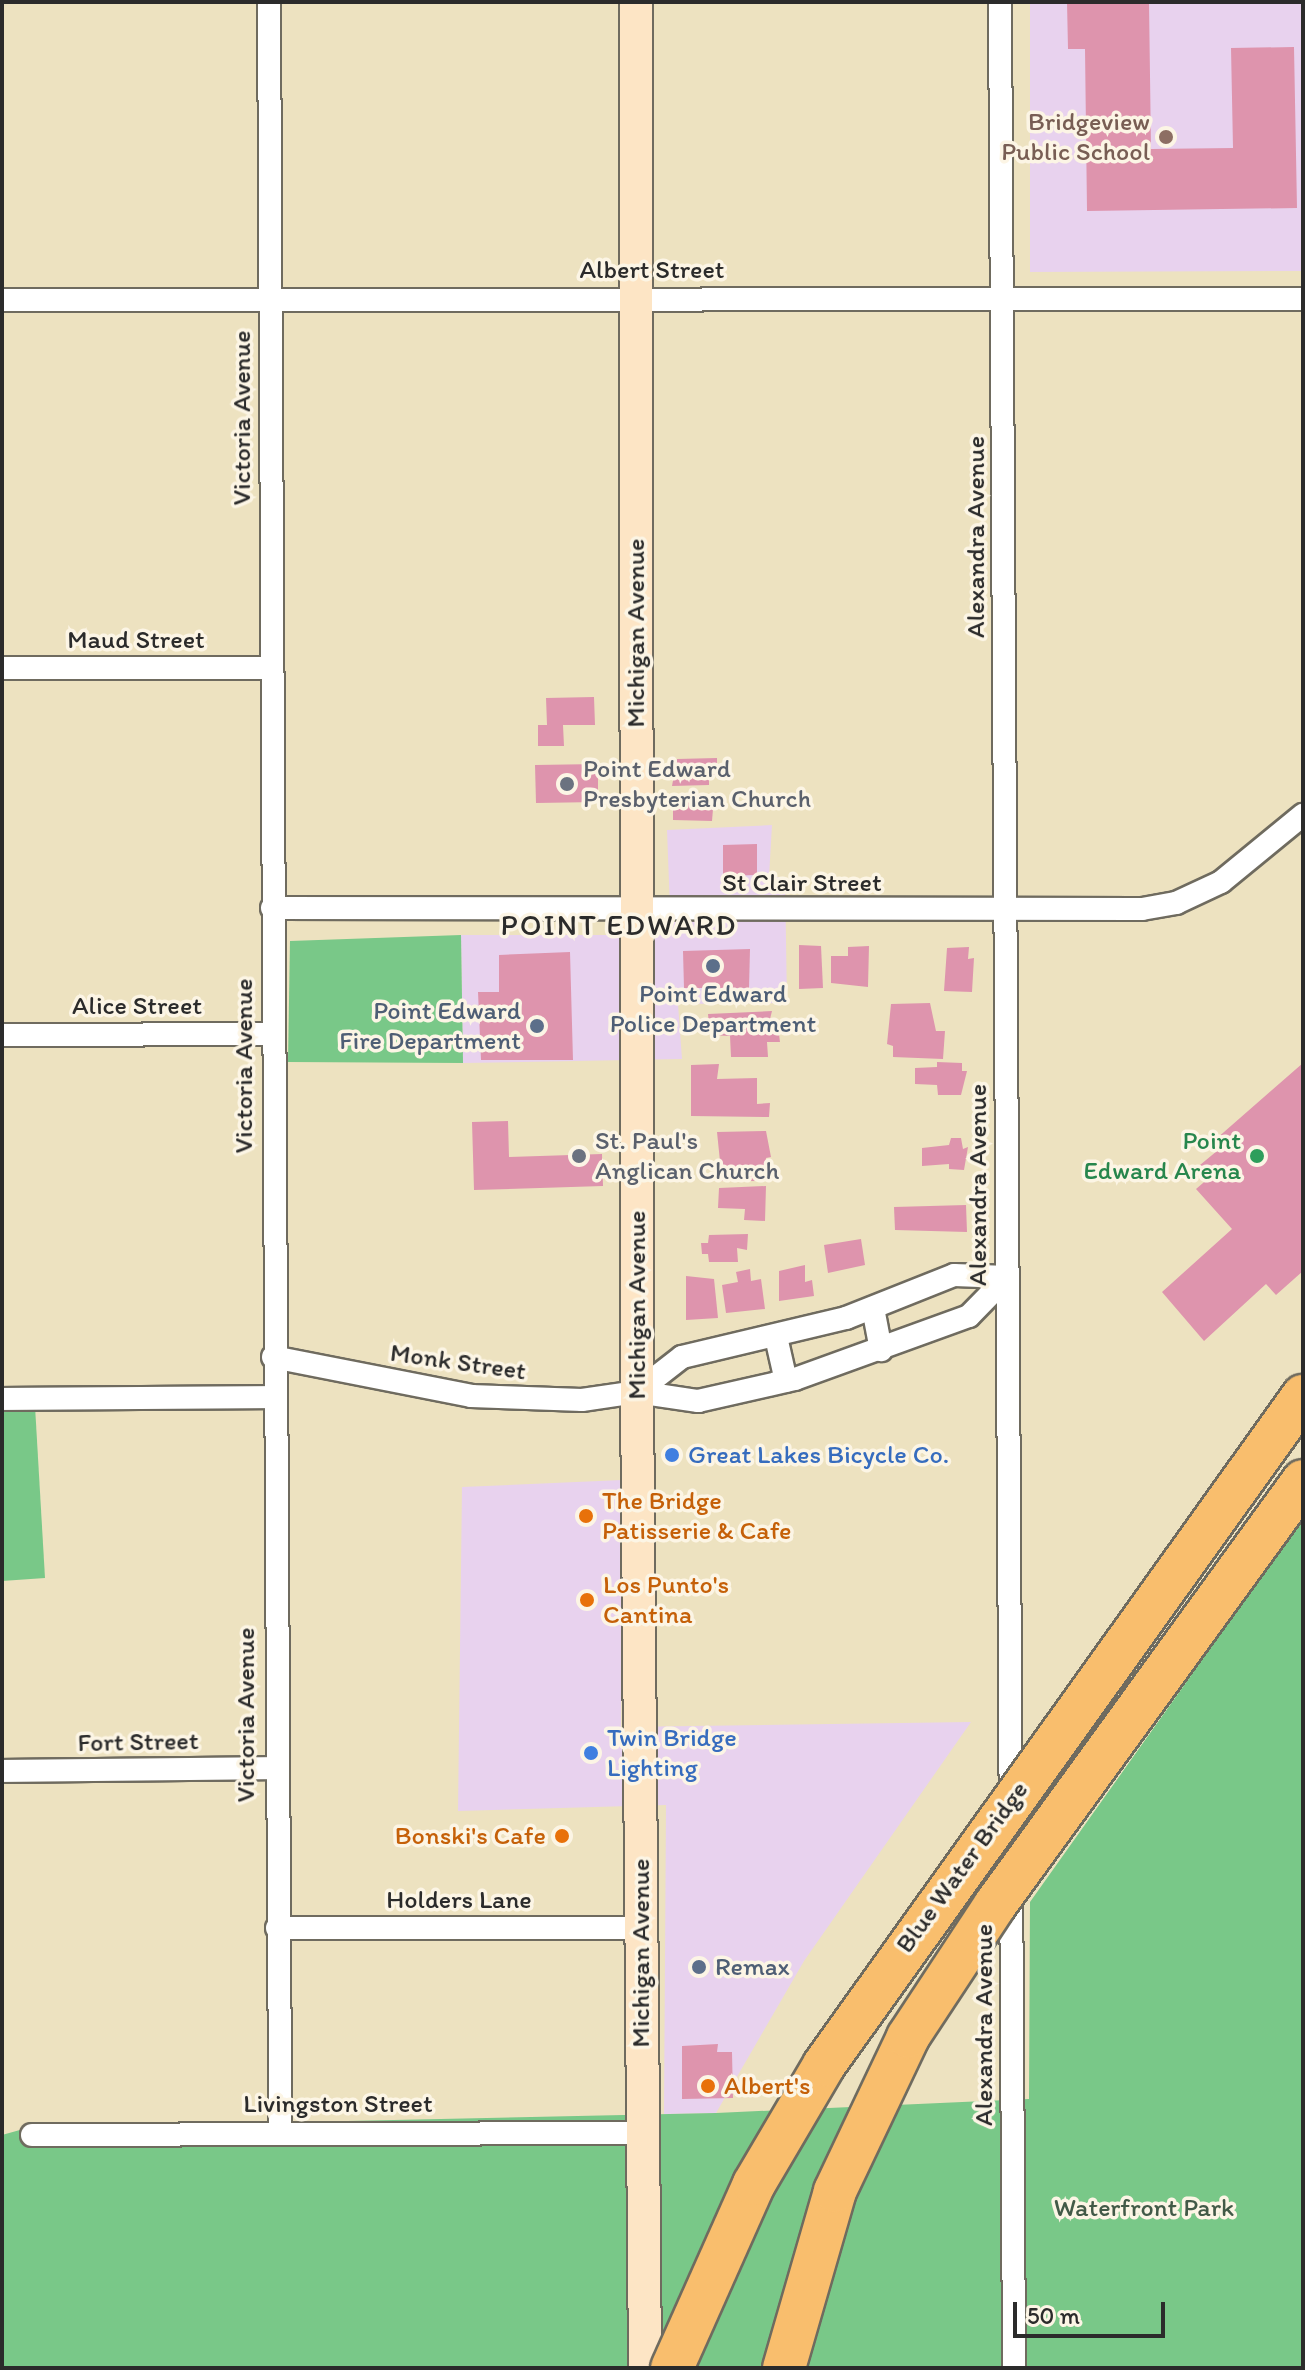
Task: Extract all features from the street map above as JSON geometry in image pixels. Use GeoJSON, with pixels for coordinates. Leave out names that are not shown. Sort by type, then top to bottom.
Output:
{"type":"FeatureCollection","features":[{"type":"Feature","properties":{"kind":"highway","name":"Blue Water Bridge"},"geometry":{"type":"LineString","coordinates":[[672,2368],[754,2184],[824,2065],[1303,1396]]}},
{"type":"Feature","properties":{"kind":"highway","name":"Blue Water Bridge"},"geometry":{"type":"LineString","coordinates":[[784,2368],[835,2191],[908,2037],[995,1905],[1303,1481]]}},
{"type":"Feature","properties":{"kind":"street","name":"Victoria Avenue"},"geometry":{"type":"LineString","coordinates":[[269,2],[274,1768],[280,2131]]}},
{"type":"Feature","properties":{"kind":"street","name":"Michigan Avenue"},"geometry":{"type":"LineString","coordinates":[[636,2],[637,1392],[645,2368]]}},
{"type":"Feature","properties":{"kind":"street","name":"Alexandra Avenue"},"geometry":{"type":"LineString","coordinates":[[1000,2],[1014,2368]]}},
{"type":"Feature","properties":{"kind":"street","name":"Albert Street"},"geometry":{"type":"LineString","coordinates":[[2,300],[1303,299]]}},
{"type":"Feature","properties":{"kind":"street","name":"Maud Street"},"geometry":{"type":"LineString","coordinates":[[2,668],[269,668]]}},
{"type":"Feature","properties":{"kind":"street","name":"St Clair Street"},"geometry":{"type":"LineString","coordinates":[[272,908],[636,911],[1142,909],[1176,903],[1229,876],[1303,815]]}},
{"type":"Feature","properties":{"kind":"street","name":"Alice Street"},"geometry":{"type":"LineString","coordinates":[[2,1035],[272,1034]]}},
{"type":"Feature","properties":{"kind":"street","name":"Monk Street"},"geometry":{"type":"LineString","coordinates":[[637,1392],[682,1357],[776,1337],[873,1308],[954,1275],[1007,1277]]}},
{"type":"Feature","properties":{"kind":"street","name":"Monk Street"},"geometry":{"type":"LineString","coordinates":[[273,1357],[471,1396],[582,1400],[637,1392],[698,1401],[786,1381],[881,1350],[969,1316],[1007,1277]]}},
{"type":"Feature","properties":{"kind":"street"},"geometry":{"type":"LineString","coordinates":[[873,1308],[881,1350]]}},
{"type":"Feature","properties":{"kind":"street"},"geometry":{"type":"LineString","coordinates":[[776,1337],[786,1381]]}},
{"type":"Feature","properties":{"kind":"street"},"geometry":{"type":"LineString","coordinates":[[2,1399],[273,1397]]}},
{"type":"Feature","properties":{"kind":"street","name":"Fort Street"},"geometry":{"type":"LineString","coordinates":[[2,1771],[274,1768]]}},
{"type":"Feature","properties":{"kind":"street","name":"Holders Lane"},"geometry":{"type":"LineString","coordinates":[[277,1928],[641,1928]]}},
{"type":"Feature","properties":{"kind":"street","name":"Livingston Street"},"geometry":{"type":"LineString","coordinates":[[32,2135],[280,2131],[643,2133]]}},
{"type":"Feature","properties":{"kind":"shaded area","name":"Bridgeview Public School"},"geometry":{"type":"Polygon","coordinates":[[[1030,2],[1303,2],[1303,271],[1030,272],[1030,2]]]}},
{"type":"Feature","properties":{"kind":"shaded area"},"geometry":{"type":"Polygon","coordinates":[[[772,825],[769,877],[785,877],[787,1003],[678,1004],[682,1059],[463,1063],[461,935],[671,935],[667,830],[772,825]]]}},
{"type":"Feature","properties":{"kind":"shaded area"},"geometry":{"type":"Polygon","coordinates":[[[622,1480],[621,1727],[971,1722],[804,1961],[716,2113],[664,2114],[666,1805],[458,1811],[462,1487],[622,1480]]]}},
{"type":"Feature","properties":{"kind":"green space"},"geometry":{"type":"Polygon","coordinates":[[[461,935],[463,1063],[288,1062],[290,941],[461,935]]]}},
{"type":"Feature","properties":{"kind":"green space"},"geometry":{"type":"Polygon","coordinates":[[[35,1406],[45,1578],[2,1581],[2,1408],[35,1406]]]}},
{"type":"Feature","properties":{"kind":"green space","name":"Waterfront Park"},"geometry":{"type":"Polygon","coordinates":[[[1303,1518],[1303,2368],[2,2368],[2,2135],[27,2128],[716,2113],[1029,2099],[1030,1902],[1303,1518]]]}},
{"type":"Feature","properties":{"kind":"building","name":"Bridgeview Public School"},"geometry":{"type":"Polygon","coordinates":[[[1067,2],[1149,2],[1151,149],[1233,148],[1231,48],[1294,47],[1297,208],[1087,211],[1085,49],[1068,49],[1067,2]]]}},
{"type":"Feature","properties":{"kind":"building"},"geometry":{"type":"Polygon","coordinates":[[[594,697],[595,725],[563,725],[564,746],[538,746],[538,725],[547,725],[546,698],[594,697]]]}},
{"type":"Feature","properties":{"kind":"building"},"geometry":{"type":"Polygon","coordinates":[[[717,758],[717,776],[709,776],[709,785],[672,786],[677,759],[717,758]]]}},
{"type":"Feature","properties":{"kind":"building","name":"Point Edward Presbyterian Church"},"geometry":{"type":"Polygon","coordinates":[[[598,764],[598,802],[536,803],[535,765],[598,764]]]}},
{"type":"Feature","properties":{"kind":"building"},"geometry":{"type":"Polygon","coordinates":[[[673,795],[714,797],[712,821],[673,820],[673,795]]]}},
{"type":"Feature","properties":{"kind":"building"},"geometry":{"type":"Polygon","coordinates":[[[757,844],[757,875],[723,876],[723,845],[757,844]]]}},
{"type":"Feature","properties":{"kind":"building"},"geometry":{"type":"Polygon","coordinates":[[[799,945],[821,946],[823,988],[799,989],[799,945]]]}},
{"type":"Feature","properties":{"kind":"building"},"geometry":{"type":"Polygon","coordinates":[[[869,946],[868,987],[831,983],[831,956],[848,956],[848,947],[869,946]]]}},
{"type":"Feature","properties":{"kind":"building"},"geometry":{"type":"Polygon","coordinates":[[[969,947],[968,959],[974,958],[972,992],[944,991],[947,948],[969,947]]]}},
{"type":"Feature","properties":{"kind":"building"},"geometry":{"type":"Polygon","coordinates":[[[750,949],[749,988],[684,988],[683,951],[750,949]]]}},
{"type":"Feature","properties":{"kind":"building"},"geometry":{"type":"Polygon","coordinates":[[[570,952],[573,1060],[481,1060],[478,992],[499,992],[499,955],[570,952]]]}},
{"type":"Feature","properties":{"kind":"building"},"geometry":{"type":"Polygon","coordinates":[[[930,1003],[936,1031],[945,1031],[943,1059],[893,1057],[893,1046],[887,1044],[891,1004],[930,1003]]]}},
{"type":"Feature","properties":{"kind":"building"},"geometry":{"type":"Polygon","coordinates":[[[772,1011],[768,1027],[778,1027],[780,1042],[767,1042],[768,1057],[731,1057],[730,1036],[710,1035],[708,1014],[772,1011]]]}},
{"type":"Feature","properties":{"kind":"building"},"geometry":{"type":"Polygon","coordinates":[[[937,1062],[962,1063],[962,1071],[967,1071],[961,1095],[938,1095],[937,1085],[915,1084],[915,1068],[937,1067],[937,1062]]]}},
{"type":"Feature","properties":{"kind":"building","name":"Point Edward Arena"},"geometry":{"type":"Polygon","coordinates":[[[1303,1063],[1303,1271],[1276,1295],[1266,1284],[1204,1341],[1162,1292],[1232,1229],[1196,1189],[1210,1177],[1200,1165],[1223,1146],[1216,1139],[1303,1063]]]}},
{"type":"Feature","properties":{"kind":"building"},"geometry":{"type":"Polygon","coordinates":[[[719,1064],[717,1079],[757,1078],[757,1104],[770,1103],[769,1117],[691,1116],[691,1065],[719,1064]]]}},
{"type":"Feature","properties":{"kind":"building","name":"St. Paul's Anglican Church"},"geometry":{"type":"Polygon","coordinates":[[[508,1121],[509,1157],[602,1154],[603,1186],[474,1190],[472,1122],[508,1121]]]}},
{"type":"Feature","properties":{"kind":"building"},"geometry":{"type":"Polygon","coordinates":[[[766,1131],[771,1157],[766,1158],[765,1181],[722,1181],[717,1132],[766,1131]]]}},
{"type":"Feature","properties":{"kind":"building"},"geometry":{"type":"Polygon","coordinates":[[[951,1138],[961,1138],[963,1149],[968,1147],[964,1170],[949,1169],[949,1164],[922,1166],[922,1148],[949,1145],[951,1138]]]}},
{"type":"Feature","properties":{"kind":"building"},"geometry":{"type":"Polygon","coordinates":[[[766,1186],[765,1221],[744,1220],[745,1209],[718,1208],[719,1188],[766,1186]]]}},
{"type":"Feature","properties":{"kind":"building"},"geometry":{"type":"Polygon","coordinates":[[[966,1205],[967,1232],[895,1230],[894,1207],[966,1205]]]}},
{"type":"Feature","properties":{"kind":"building"},"geometry":{"type":"Polygon","coordinates":[[[748,1234],[747,1250],[737,1248],[738,1262],[709,1262],[708,1254],[702,1254],[701,1243],[708,1243],[709,1235],[748,1234]]]}},
{"type":"Feature","properties":{"kind":"building"},"geometry":{"type":"Polygon","coordinates":[[[861,1239],[865,1265],[828,1273],[824,1245],[861,1239]]]}},
{"type":"Feature","properties":{"kind":"building"},"geometry":{"type":"Polygon","coordinates":[[[805,1265],[805,1282],[812,1280],[814,1296],[779,1301],[779,1271],[805,1265]]]}},
{"type":"Feature","properties":{"kind":"building"},"geometry":{"type":"Polygon","coordinates":[[[750,1269],[751,1281],[761,1279],[765,1309],[726,1313],[722,1285],[738,1282],[736,1272],[750,1269]]]}},
{"type":"Feature","properties":{"kind":"building"},"geometry":{"type":"Polygon","coordinates":[[[686,1276],[714,1279],[718,1318],[686,1320],[686,1276]]]}},
{"type":"Feature","properties":{"kind":"building"},"geometry":{"type":"Polygon","coordinates":[[[718,2044],[717,2052],[732,2052],[733,2098],[682,2099],[682,2046],[718,2044]]]}},
{"type":"Feature","properties":{"kind":"place","name":"Bridgeview Public School"},"geometry":{"type":"Point","coordinates":[1166,137]}},
{"type":"Feature","properties":{"kind":"place","name":"Point Edward Presbyterian Church"},"geometry":{"type":"Point","coordinates":[567,784]}},
{"type":"Feature","properties":{"kind":"place","name":"Point Edward Police Department"},"geometry":{"type":"Point","coordinates":[713,966]}},
{"type":"Feature","properties":{"kind":"place","name":"Point Edward Fire Department"},"geometry":{"type":"Point","coordinates":[537,1026]}},
{"type":"Feature","properties":{"kind":"place","name":"St. Paul's Anglican Church"},"geometry":{"type":"Point","coordinates":[579,1156]}},
{"type":"Feature","properties":{"kind":"place","name":"Point Edward Arena"},"geometry":{"type":"Point","coordinates":[1257,1156]}},
{"type":"Feature","properties":{"kind":"place","name":"Great Lakes Bicycle Co."},"geometry":{"type":"Point","coordinates":[672,1455]}},
{"type":"Feature","properties":{"kind":"place","name":"The Bridge Patisserie & Cafe"},"geometry":{"type":"Point","coordinates":[586,1516]}},
{"type":"Feature","properties":{"kind":"place","name":"Los Punto's Cantina"},"geometry":{"type":"Point","coordinates":[587,1600]}},
{"type":"Feature","properties":{"kind":"place","name":"Twin Bridge Lighting"},"geometry":{"type":"Point","coordinates":[591,1753]}},
{"type":"Feature","properties":{"kind":"place","name":"Bonski's Cafe"},"geometry":{"type":"Point","coordinates":[562,1836]}},
{"type":"Feature","properties":{"kind":"place","name":"Remax"},"geometry":{"type":"Point","coordinates":[699,1967]}},
{"type":"Feature","properties":{"kind":"place","name":"Albert's"},"geometry":{"type":"Point","coordinates":[708,2086]}},
{"type":"Feature","properties":{"kind":"district","name":"POINT EDWARD"},"geometry":{"type":"Point","coordinates":[619,925]}}]}
